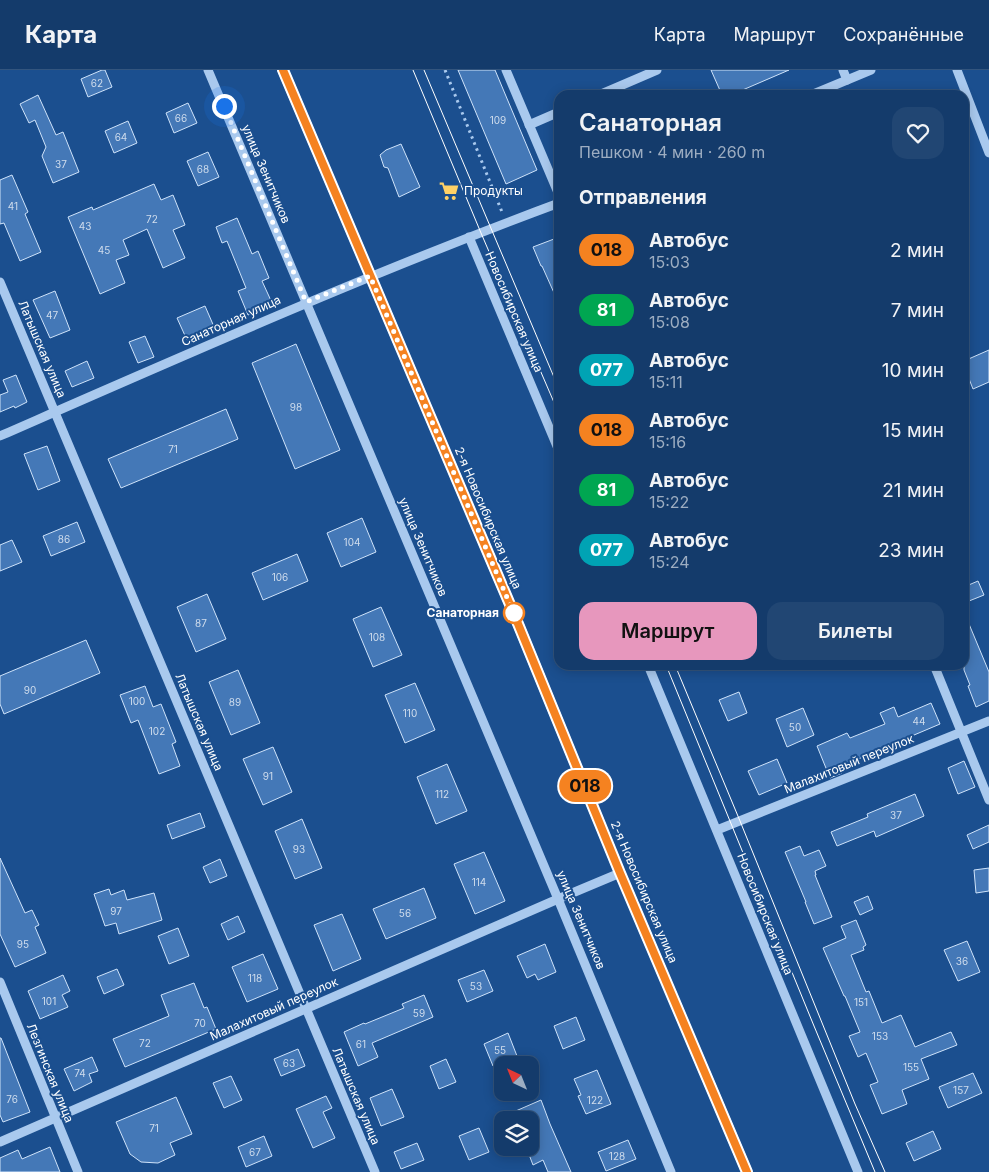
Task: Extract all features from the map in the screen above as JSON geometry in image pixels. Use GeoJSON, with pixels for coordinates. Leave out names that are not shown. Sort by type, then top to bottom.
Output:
{"type":"FeatureCollection","features":[{"type":"Feature","properties":{"kind":"main road","name":"2-я Новосибирская улица"},"geometry":{"type":"LineString","coordinates":[[283,70],[514,614],[620,873],[746,1172]]}},
{"type":"Feature","properties":{"kind":"street","name":"улица Зенитчиков"},"geometry":{"type":"LineString","coordinates":[[208,70],[558,898],[671,1172]]}},
{"type":"Feature","properties":{"kind":"street"},"geometry":{"type":"LineString","coordinates":[[506,70],[554,183]]}},
{"type":"Feature","properties":{"kind":"street"},"geometry":{"type":"LineString","coordinates":[[611,90],[657,70]]}},
{"type":"Feature","properties":{"kind":"street"},"geometry":{"type":"LineString","coordinates":[[843,70],[847,80]]}},
{"type":"Feature","properties":{"kind":"street"},"geometry":{"type":"LineString","coordinates":[[822,90],[847,80],[860,72],[870,70]]}},
{"type":"Feature","properties":{"kind":"street"},"geometry":{"type":"LineString","coordinates":[[957,70],[965,90]]}},
{"type":"Feature","properties":{"kind":"street"},"geometry":{"type":"LineString","coordinates":[[969,101],[989,153]]}},
{"type":"Feature","properties":{"kind":"street"},"geometry":{"type":"LineString","coordinates":[[529,125],[554,114]]}},
{"type":"Feature","properties":{"kind":"street","name":"Санаторная улица"},"geometry":{"type":"LineString","coordinates":[[0,436],[306,302],[554,205]]}},
{"type":"Feature","properties":{"kind":"street","name":"Новосибирская улица"},"geometry":{"type":"LineString","coordinates":[[469,237],[554,439]]}},
{"type":"Feature","properties":{"kind":"street","name":"Латышская улица"},"geometry":{"type":"LineString","coordinates":[[0,282],[375,1172]]}},
{"type":"Feature","properties":{"kind":"street","name":"Новосибирская улица"},"geometry":{"type":"LineString","coordinates":[[650,670],[858,1172]]}},
{"type":"Feature","properties":{"kind":"street"},"geometry":{"type":"LineString","coordinates":[[936,670],[989,800]]}},
{"type":"Feature","properties":{"kind":"street","name":"Малахитовый переулок"},"geometry":{"type":"LineString","coordinates":[[717,830],[989,721]]}},
{"type":"Feature","properties":{"kind":"street","name":"Малахитовый переулок"},"geometry":{"type":"LineString","coordinates":[[0,1142],[558,898],[620,873]]}},
{"type":"Feature","properties":{"kind":"street","name":"Лезгинская улица"},"geometry":{"type":"LineString","coordinates":[[0,982],[78,1172]]}},
{"type":"Feature","properties":{"kind":"path"},"geometry":{"type":"LineString","coordinates":[[445,70],[506,222]]}},
{"type":"Feature","properties":{"kind":"building"},"geometry":{"type":"Polygon","coordinates":[[[105,70],[112,87],[88,97],[81,79],[105,70]]]}},
{"type":"Feature","properties":{"kind":"building"},"geometry":{"type":"Polygon","coordinates":[[[458,70],[495,70],[537,170],[506,184],[458,70]]]}},
{"type":"Feature","properties":{"kind":"building"},"geometry":{"type":"Polygon","coordinates":[[[711,70],[789,70],[743,90],[720,90],[711,70]]]}},
{"type":"Feature","properties":{"kind":"building"},"geometry":{"type":"Polygon","coordinates":[[[38,95],[56,135],[63,132],[79,172],[53,183],[42,156],[46,147],[35,120],[29,123],[20,104],[38,95]]]}},
{"type":"Feature","properties":{"kind":"building"},"geometry":{"type":"Polygon","coordinates":[[[188,103],[197,123],[174,133],[166,113],[188,103]]]}},
{"type":"Feature","properties":{"kind":"building"},"geometry":{"type":"Polygon","coordinates":[[[128,121],[137,143],[114,153],[105,131],[128,121]]]}},
{"type":"Feature","properties":{"kind":"building"},"geometry":{"type":"Polygon","coordinates":[[[401,144],[420,187],[399,197],[388,168],[384,167],[380,155],[386,150],[401,144]]]}},
{"type":"Feature","properties":{"kind":"building"},"geometry":{"type":"Polygon","coordinates":[[[208,152],[219,177],[198,186],[187,161],[208,152]]]}},
{"type":"Feature","properties":{"kind":"building"},"geometry":{"type":"Polygon","coordinates":[[[12,175],[28,212],[25,214],[41,252],[20,261],[4,223],[0,224],[0,180],[12,175]]]}},
{"type":"Feature","properties":{"kind":"building"},"geometry":{"type":"Polygon","coordinates":[[[154,184],[161,200],[173,195],[185,225],[173,230],[185,258],[163,268],[147,229],[123,240],[129,255],[116,260],[125,283],[100,294],[68,217],[92,207],[93,210],[154,184]]]}},
{"type":"Feature","properties":{"kind":"building"},"geometry":{"type":"Polygon","coordinates":[[[237,218],[252,254],[258,251],[269,278],[262,281],[273,305],[248,315],[238,291],[246,288],[227,241],[222,243],[216,227],[237,218]]]}},
{"type":"Feature","properties":{"kind":"building"},"geometry":{"type":"Polygon","coordinates":[[[554,239],[554,293],[541,266],[533,247],[554,239]]]}},
{"type":"Feature","properties":{"kind":"building"},"geometry":{"type":"Polygon","coordinates":[[[55,291],[70,330],[50,338],[33,300],[55,291]]]}},
{"type":"Feature","properties":{"kind":"building"},"geometry":{"type":"Polygon","coordinates":[[[205,306],[215,329],[187,340],[177,318],[205,306]]]}},
{"type":"Feature","properties":{"kind":"building"},"geometry":{"type":"Polygon","coordinates":[[[145,336],[154,357],[138,363],[129,342],[145,336]]]}},
{"type":"Feature","properties":{"kind":"building"},"geometry":{"type":"Polygon","coordinates":[[[296,344],[340,450],[295,469],[252,363],[296,344]]]}},
{"type":"Feature","properties":{"kind":"building"},"geometry":{"type":"Polygon","coordinates":[[[989,350],[989,382],[973,389],[969,379],[969,359],[989,350]]]}},
{"type":"Feature","properties":{"kind":"building"},"geometry":{"type":"Polygon","coordinates":[[[87,361],[94,378],[72,387],[65,371],[87,361]]]}},
{"type":"Feature","properties":{"kind":"building"},"geometry":{"type":"Polygon","coordinates":[[[16,375],[27,402],[0,412],[0,395],[8,392],[3,380],[16,375]]]}},
{"type":"Feature","properties":{"kind":"building"},"geometry":{"type":"Polygon","coordinates":[[[226,409],[238,439],[121,488],[108,459],[226,409]]]}},
{"type":"Feature","properties":{"kind":"building"},"geometry":{"type":"Polygon","coordinates":[[[47,446],[60,481],[38,490],[24,454],[47,446]]]}},
{"type":"Feature","properties":{"kind":"building"},"geometry":{"type":"Polygon","coordinates":[[[362,518],[376,552],[341,567],[327,533],[362,518]]]}},
{"type":"Feature","properties":{"kind":"building"},"geometry":{"type":"Polygon","coordinates":[[[77,522],[85,542],[51,556],[43,536],[77,522]]]}},
{"type":"Feature","properties":{"kind":"building"},"geometry":{"type":"Polygon","coordinates":[[[12,540],[22,562],[0,571],[0,545],[12,540]]]}},
{"type":"Feature","properties":{"kind":"building"},"geometry":{"type":"Polygon","coordinates":[[[297,554],[308,581],[263,600],[252,573],[297,554]]]}},
{"type":"Feature","properties":{"kind":"building"},"geometry":{"type":"Polygon","coordinates":[[[978,581],[984,595],[969,601],[969,585],[978,581]]]}},
{"type":"Feature","properties":{"kind":"building"},"geometry":{"type":"Polygon","coordinates":[[[207,594],[226,639],[196,652],[177,607],[207,594]]]}},
{"type":"Feature","properties":{"kind":"building"},"geometry":{"type":"Polygon","coordinates":[[[381,607],[402,655],[373,667],[353,619],[381,607]]]}},
{"type":"Feature","properties":{"kind":"building"},"geometry":{"type":"Polygon","coordinates":[[[969,624],[989,672],[989,701],[976,707],[968,686],[970,685],[964,670],[969,670],[969,624]]]}},
{"type":"Feature","properties":{"kind":"building"},"geometry":{"type":"Polygon","coordinates":[[[86,640],[100,673],[4,714],[0,704],[0,676],[86,640]]]}},
{"type":"Feature","properties":{"kind":"building"},"geometry":{"type":"Polygon","coordinates":[[[238,670],[260,723],[231,735],[209,682],[238,670]]]}},
{"type":"Feature","properties":{"kind":"building"},"geometry":{"type":"Polygon","coordinates":[[[415,683],[435,730],[405,743],[385,695],[415,683]]]}},
{"type":"Feature","properties":{"kind":"building"},"geometry":{"type":"Polygon","coordinates":[[[145,686],[153,707],[161,704],[176,742],[172,744],[180,766],[159,774],[138,720],[131,723],[120,695],[145,686]]]}},
{"type":"Feature","properties":{"kind":"building"},"geometry":{"type":"Polygon","coordinates":[[[739,692],[747,713],[728,721],[719,700],[739,692]]]}},
{"type":"Feature","properties":{"kind":"building"},"geometry":{"type":"Polygon","coordinates":[[[931,703],[940,724],[907,738],[909,744],[895,749],[894,746],[872,755],[872,753],[840,767],[842,773],[830,778],[817,746],[847,733],[850,738],[885,724],[880,713],[894,707],[898,717],[931,703]]]}},
{"type":"Feature","properties":{"kind":"building"},"geometry":{"type":"Polygon","coordinates":[[[803,708],[814,735],[787,747],[776,719],[803,708]]]}},
{"type":"Feature","properties":{"kind":"building"},"geometry":{"type":"Polygon","coordinates":[[[273,747],[292,792],[263,805],[243,759],[273,747]]]}},
{"type":"Feature","properties":{"kind":"building"},"geometry":{"type":"Polygon","coordinates":[[[777,759],[787,783],[759,795],[748,771],[777,759]]]}},
{"type":"Feature","properties":{"kind":"building"},"geometry":{"type":"Polygon","coordinates":[[[964,761],[975,787],[958,794],[948,768],[964,761]]]}},
{"type":"Feature","properties":{"kind":"building"},"geometry":{"type":"Polygon","coordinates":[[[447,764],[467,811],[436,824],[417,777],[447,764]]]}},
{"type":"Feature","properties":{"kind":"building"},"geometry":{"type":"Polygon","coordinates":[[[915,794],[924,816],[876,837],[874,831],[837,846],[831,832],[868,817],[867,814],[915,794]]]}},
{"type":"Feature","properties":{"kind":"building"},"geometry":{"type":"Polygon","coordinates":[[[200,813],[205,827],[172,839],[167,825],[200,813]]]}},
{"type":"Feature","properties":{"kind":"building"},"geometry":{"type":"Polygon","coordinates":[[[302,819],[322,868],[295,879],[275,831],[302,819]]]}},
{"type":"Feature","properties":{"kind":"building"},"geometry":{"type":"Polygon","coordinates":[[[989,825],[989,842],[973,849],[967,835],[989,825]]]}},
{"type":"Feature","properties":{"kind":"building"},"geometry":{"type":"Polygon","coordinates":[[[800,846],[804,856],[819,850],[826,866],[815,871],[815,875],[832,917],[814,924],[785,852],[800,846]]]}},
{"type":"Feature","properties":{"kind":"building"},"geometry":{"type":"Polygon","coordinates":[[[484,852],[505,901],[475,914],[454,864],[484,852]]]}},
{"type":"Feature","properties":{"kind":"building"},"geometry":{"type":"Polygon","coordinates":[[[0,858],[25,913],[32,910],[39,925],[35,927],[46,953],[15,967],[0,934],[0,858]]]}},
{"type":"Feature","properties":{"kind":"building"},"geometry":{"type":"Polygon","coordinates":[[[220,859],[227,876],[210,883],[203,867],[220,859]]]}},
{"type":"Feature","properties":{"kind":"building"},"geometry":{"type":"Polygon","coordinates":[[[989,868],[989,891],[976,893],[974,870],[989,868]]]}},
{"type":"Feature","properties":{"kind":"building"},"geometry":{"type":"Polygon","coordinates":[[[424,888],[436,918],[386,939],[373,909],[424,888]]]}},
{"type":"Feature","properties":{"kind":"building"},"geometry":{"type":"Polygon","coordinates":[[[109,889],[111,895],[124,890],[127,900],[154,893],[162,920],[119,934],[116,923],[105,926],[94,894],[109,889]]]}},
{"type":"Feature","properties":{"kind":"building"},"geometry":{"type":"Polygon","coordinates":[[[868,896],[873,909],[860,915],[854,902],[868,896]]]}},
{"type":"Feature","properties":{"kind":"building"},"geometry":{"type":"Polygon","coordinates":[[[342,914],[361,959],[333,971],[314,925],[342,914]]]}},
{"type":"Feature","properties":{"kind":"building"},"geometry":{"type":"Polygon","coordinates":[[[238,916],[245,932],[228,940],[221,924],[238,916]]]}},
{"type":"Feature","properties":{"kind":"building"},"geometry":{"type":"Polygon","coordinates":[[[856,920],[866,945],[863,947],[864,950],[851,955],[866,992],[869,991],[882,1023],[901,1015],[915,1047],[951,1032],[957,1045],[921,1059],[929,1079],[902,1090],[907,1104],[882,1114],[870,1085],[878,1082],[866,1053],[858,1057],[849,1036],[860,1032],[823,948],[846,938],[841,926],[856,920]]]}},
{"type":"Feature","properties":{"kind":"building"},"geometry":{"type":"Polygon","coordinates":[[[178,928],[189,956],[169,964],[158,936],[178,928]]]}},
{"type":"Feature","properties":{"kind":"building"},"geometry":{"type":"Polygon","coordinates":[[[967,941],[980,972],[958,981],[944,950],[967,941]]]}},
{"type":"Feature","properties":{"kind":"building"},"geometry":{"type":"Polygon","coordinates":[[[545,944],[556,972],[538,980],[535,974],[527,978],[517,956],[545,944]]]}},
{"type":"Feature","properties":{"kind":"building"},"geometry":{"type":"Polygon","coordinates":[[[263,954],[278,989],[247,1002],[232,967],[263,954]]]}},
{"type":"Feature","properties":{"kind":"building"},"geometry":{"type":"Polygon","coordinates":[[[117,969],[124,985],[104,994],[97,977],[117,969]]]}},
{"type":"Feature","properties":{"kind":"building"},"geometry":{"type":"Polygon","coordinates":[[[484,970],[493,991],[467,1002],[458,980],[484,970]]]}},
{"type":"Feature","properties":{"kind":"building"},"geometry":{"type":"Polygon","coordinates":[[[63,975],[70,991],[62,995],[68,1007],[40,1019],[28,991],[63,975]]]}},
{"type":"Feature","properties":{"kind":"building"},"geometry":{"type":"Polygon","coordinates":[[[194,983],[204,1008],[207,1007],[216,1029],[125,1067],[113,1039],[169,1016],[161,995],[194,983]]]}},
{"type":"Feature","properties":{"kind":"building"},"geometry":{"type":"Polygon","coordinates":[[[424,995],[433,1017],[372,1043],[378,1057],[358,1066],[344,1032],[404,1008],[402,1004],[424,995]]]}},
{"type":"Feature","properties":{"kind":"building"},"geometry":{"type":"Polygon","coordinates":[[[576,1017],[585,1040],[563,1049],[554,1026],[576,1017]]]}},
{"type":"Feature","properties":{"kind":"building"},"geometry":{"type":"Polygon","coordinates":[[[508,1033],[517,1056],[494,1056],[493,1066],[484,1044],[508,1033]]]}},
{"type":"Feature","properties":{"kind":"building"},"geometry":{"type":"Polygon","coordinates":[[[0,1038],[30,1112],[3,1122],[0,1115],[0,1038]]]}},
{"type":"Feature","properties":{"kind":"building"},"geometry":{"type":"Polygon","coordinates":[[[298,1049],[305,1066],[281,1076],[274,1059],[298,1049]]]}},
{"type":"Feature","properties":{"kind":"building"},"geometry":{"type":"Polygon","coordinates":[[[92,1057],[98,1071],[89,1074],[92,1082],[74,1091],[64,1069],[92,1057]]]}},
{"type":"Feature","properties":{"kind":"building"},"geometry":{"type":"Polygon","coordinates":[[[446,1059],[456,1082],[439,1089],[430,1066],[446,1059]]]}},
{"type":"Feature","properties":{"kind":"building"},"geometry":{"type":"Polygon","coordinates":[[[597,1070],[611,1104],[586,1114],[578,1096],[581,1095],[574,1079],[597,1070]]]}},
{"type":"Feature","properties":{"kind":"building"},"geometry":{"type":"Polygon","coordinates":[[[973,1073],[982,1093],[948,1108],[939,1087],[973,1073]]]}},
{"type":"Feature","properties":{"kind":"building"},"geometry":{"type":"Polygon","coordinates":[[[231,1076],[242,1100],[224,1108],[213,1083],[231,1076]]]}},
{"type":"Feature","properties":{"kind":"building"},"geometry":{"type":"Polygon","coordinates":[[[392,1089],[404,1117],[381,1126],[370,1098],[392,1089]]]}},
{"type":"Feature","properties":{"kind":"building"},"geometry":{"type":"Polygon","coordinates":[[[326,1096],[332,1108],[323,1112],[335,1138],[313,1148],[296,1109],[326,1096]]]}},
{"type":"Feature","properties":{"kind":"building"},"geometry":{"type":"Polygon","coordinates":[[[176,1097],[192,1134],[170,1143],[175,1155],[158,1163],[141,1162],[130,1154],[116,1122],[176,1097]]]}},
{"type":"Feature","properties":{"kind":"building"},"geometry":{"type":"Polygon","coordinates":[[[541,1100],[571,1172],[548,1172],[543,1160],[533,1165],[530,1156],[539,1156],[539,1111],[516,1111],[541,1100]]]}},
{"type":"Feature","properties":{"kind":"building"},"geometry":{"type":"Polygon","coordinates":[[[479,1128],[489,1152],[469,1160],[459,1136],[479,1128]]]}},
{"type":"Feature","properties":{"kind":"building"},"geometry":{"type":"Polygon","coordinates":[[[933,1131],[941,1149],[914,1161],[906,1143],[933,1131]]]}},
{"type":"Feature","properties":{"kind":"building"},"geometry":{"type":"Polygon","coordinates":[[[264,1136],[272,1156],[246,1167],[238,1147],[264,1136]]]}},
{"type":"Feature","properties":{"kind":"building"},"geometry":{"type":"Polygon","coordinates":[[[628,1140],[636,1159],[606,1171],[598,1152],[628,1140]]]}},
{"type":"Feature","properties":{"kind":"building"},"geometry":{"type":"Polygon","coordinates":[[[417,1143],[424,1160],[401,1169],[394,1152],[417,1143]]]}},
{"type":"Feature","properties":{"kind":"building"},"geometry":{"type":"Polygon","coordinates":[[[50,1147],[60,1172],[0,1172],[0,1158],[18,1150],[22,1159],[50,1147]]]}},
{"type":"Feature","properties":{"kind":"tram line"},"geometry":{"type":"LineString","coordinates":[[413,70],[554,402]]}},
{"type":"Feature","properties":{"kind":"tram line"},"geometry":{"type":"LineString","coordinates":[[424,70],[554,377]]}},
{"type":"Feature","properties":{"kind":"tram line"},"geometry":{"type":"LineString","coordinates":[[668,670],[875,1172]]}},
{"type":"Feature","properties":{"kind":"tram line"},"geometry":{"type":"LineString","coordinates":[[677,670],[855,1104],[885,1172]]}},
{"type":"Feature","properties":{"kind":"bus line","name":"018"},"geometry":{"type":"LineString","coordinates":[[283,70],[514,614],[620,873],[747,1172]]}},
{"type":"Feature","properties":{"kind":"place","name":"Продукты"},"geometry":{"type":"Point","coordinates":[449,191]}},
{"type":"Feature","properties":{"kind":"place","name":"Санаторная"},"geometry":{"type":"Point","coordinates":[514,613]}},
{"type":"Feature","properties":{"kind":"route"},"geometry":{"type":"LineString","coordinates":[[224,106],[306,302],[370,276],[514,613]]}}]}
